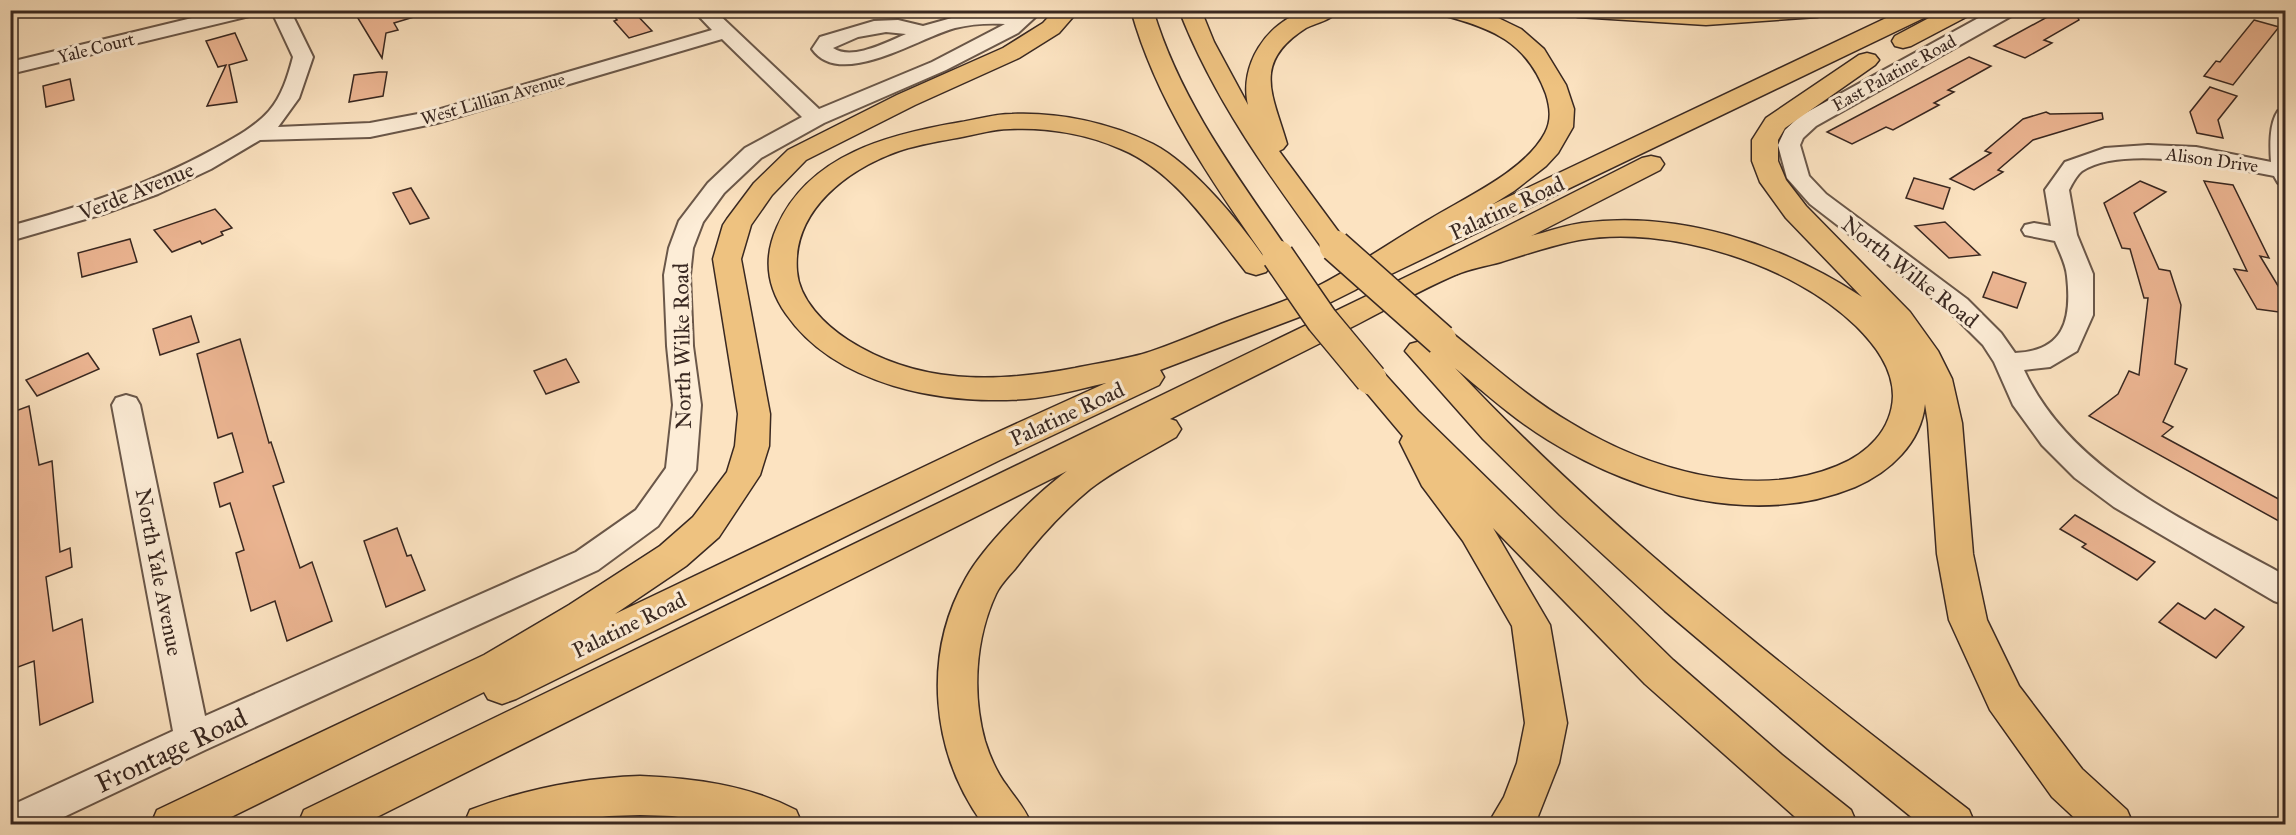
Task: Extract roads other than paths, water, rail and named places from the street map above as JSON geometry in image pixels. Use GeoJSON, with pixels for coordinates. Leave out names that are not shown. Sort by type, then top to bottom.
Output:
{"type":"FeatureCollection","features":[{"type":"Feature","properties":{"kind":"main road"},"geometry":{"type":"LineString","coordinates":[[173,825],[498,667],[583,616],[673,556],[706,527],[743,475],[752,446],[754,414],[727,259],[737,225],[763,189],[797,155],[906,100],[1011,53],[1051,28],[1068,10]]}},
{"type":"Feature","properties":{"kind":"main road"},"geometry":{"type":"LineString","coordinates":[[1142,10],[1147,34],[1178,103],[1267,261]]}},
{"type":"Feature","properties":{"kind":"main road"},"geometry":{"type":"LineString","coordinates":[[1190,10],[1200,39],[1222,83],[1331,240],[1431,345],[1520,456],[1700,619],[1953,825]]}},
{"type":"Feature","properties":{"kind":"main road"},"geometry":{"type":"LineString","coordinates":[[1280,169],[1269,123],[1258,93],[1258,76],[1266,54],[1277,39],[1292,25],[1328,10]]}},
{"type":"Feature","properties":{"kind":"main road"},"geometry":{"type":"LineString","coordinates":[[1009,825],[993,806],[974,770],[963,735],[956,697],[957,655],[980,588],[1010,548],[1078,480],[1334,310],[1522,172],[1541,156],[1558,135],[1564,117],[1558,93],[1535,50],[1502,27],[1450,10]]}},
{"type":"Feature","properties":{"kind":"main road"},"geometry":{"type":"LineString","coordinates":[[1578,10],[1706,18],[1817,10]]}},
{"type":"Feature","properties":{"kind":"main road","name":"Palatine Road"},"geometry":{"type":"LineString","coordinates":[[320,825],[1021,477],[1334,310],[1922,10]]}},
{"type":"Feature","properties":{"kind":"main road","name":"Palatine Road"},"geometry":{"type":"LineString","coordinates":[[215,825],[988,451],[1334,310],[1447,268],[1697,140],[1867,60],[1962,10]]}},
{"type":"Feature","properties":{"kind":"main road"},"geometry":{"type":"LineString","coordinates":[[1867,60],[1775,123],[1765,140],[1767,169],[1773,182],[1796,212],[1899,319],[1927,357],[1936,379],[1945,423],[1955,554],[1968,620],[2004,698],[2067,783],[2111,825]]}},
{"type":"Feature","properties":{"kind":"main road"},"geometry":{"type":"LineString","coordinates":[[1334,310],[1156,361],[1029,388],[988,389],[922,384],[856,359],[831,343],[798,309],[785,290],[782,268],[786,238],[802,206],[847,165],[889,145],[949,131],[1012,121],[1070,126],[1110,136],[1149,152],[1176,173],[1267,261],[1334,310],[1371,379],[1406,419],[1659,672],[1835,825]]}},
{"type":"Feature","properties":{"kind":"main road"},"geometry":{"type":"LineString","coordinates":[[1431,345],[1584,446],[1641,471],[1709,488],[1744,493],[1808,488],[1846,478],[1876,462],[1890,447],[1903,425],[1909,400],[1907,381],[1899,359],[1887,339],[1847,298],[1793,268],[1747,251],[1663,232],[1584,231],[1447,268]]}},
{"type":"Feature","properties":{"kind":"main road"},"geometry":{"type":"LineString","coordinates":[[1406,419],[1434,477],[1476,531],[1531,625],[1545,723],[1538,763],[1521,808],[1510,825]]}},
{"type":"Feature","properties":{"kind":"main road"},"geometry":{"type":"LineString","coordinates":[[486,825],[546,807],[611,796],[683,797],[748,811],[780,825]]}},
{"type":"Feature","properties":{"kind":"street","name":"Yale Court"},"geometry":{"type":"LineString","coordinates":[[10,68],[251,10]]}},
{"type":"Feature","properties":{"kind":"street"},"geometry":{"type":"LineString","coordinates":[[255,134],[279,114],[292,93],[303,57],[280,10]]}},
{"type":"Feature","properties":{"kind":"street"},"geometry":{"type":"LineString","coordinates":[[702,10],[816,118]]}},
{"type":"Feature","properties":{"kind":"street","name":"East Palatine Road"},"geometry":{"type":"LineString","coordinates":[[1789,145],[1793,135],[1808,121],[2008,10]]}},
{"type":"Feature","properties":{"kind":"street"},"geometry":{"type":"LineString","coordinates":[[922,33],[947,24],[986,16],[1029,15]]}},
{"type":"Feature","properties":{"kind":"street","name":"North Wilke Road"},"geometry":{"type":"LineString","coordinates":[[333,677],[587,561],[647,518],[681,470],[687,405],[680,346],[677,275],[681,248],[691,221],[716,188],[753,153],[816,118],[939,66],[1011,29],[1029,15]]}},
{"type":"Feature","properties":{"kind":"street","name":"West Lillian Avenue"},"geometry":{"type":"LineString","coordinates":[[255,134],[370,130],[437,117],[724,32]]}},
{"type":"Feature","properties":{"kind":"street"},"geometry":{"type":"LineString","coordinates":[[2284,175],[2282,135],[2286,116]]}},
{"type":"Feature","properties":{"kind":"street","name":"Verde Avenue"},"geometry":{"type":"LineString","coordinates":[[10,234],[145,193],[194,170],[255,134]]}},
{"type":"Feature","properties":{"kind":"street","name":"North Wilke Road"},"geometry":{"type":"LineString","coordinates":[[1789,145],[1798,178],[1807,189],[1958,305],[1992,339],[2007,362],[2023,398],[2052,438],[2086,470],[2125,499],[2286,592]]}},
{"type":"Feature","properties":{"kind":"street","name":"Alison Drive"},"geometry":{"type":"LineString","coordinates":[[2007,362],[2040,361],[2068,345],[2080,315],[2080,274],[2066,235],[2056,189],[2073,167],[2105,155],[2148,152],[2196,154],[2284,175]]}},
{"type":"Feature","properties":{"kind":"street"},"geometry":{"type":"LineString","coordinates":[[2034,230],[2066,235]]}},
{"type":"Feature","properties":{"kind":"street","name":"North Yale Avenue"},"geometry":{"type":"LineString","coordinates":[[126,405],[192,739]]}},
{"type":"Feature","properties":{"kind":"street","name":"Frontage Road"},"geometry":{"type":"LineString","coordinates":[[11,825],[192,739],[333,677]]}}]}
